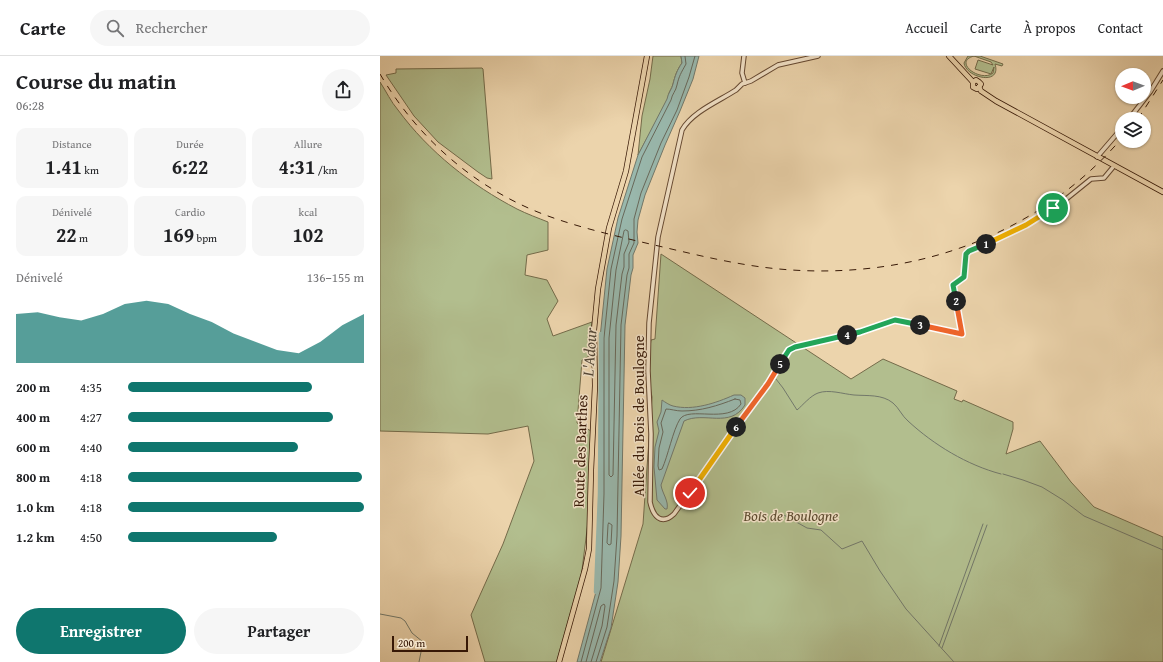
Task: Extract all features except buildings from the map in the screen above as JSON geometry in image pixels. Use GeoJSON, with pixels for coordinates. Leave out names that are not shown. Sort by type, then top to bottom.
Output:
{"type":"FeatureCollection","features":[{"type":"Feature","properties":{"kind":"main road","name":"Route des Barthes"},"geometry":{"type":"LineString","coordinates":[[559,662],[585,569],[589,549],[590,470],[595,386],[594,330],[598,289],[607,239],[627,166],[647,56]]}},
{"type":"Feature","properties":{"kind":"main road"},"geometry":{"type":"LineString","coordinates":[[949,56],[973,82],[973,87],[977,89],[979,88],[996,101],[1163,192]]}},
{"type":"Feature","properties":{"kind":"street"},"geometry":{"type":"LineString","coordinates":[[744,56],[742,73],[745,83],[778,65],[818,56]]}},
{"type":"Feature","properties":{"kind":"street"},"geometry":{"type":"LineString","coordinates":[[1135,112],[1163,71]]}},
{"type":"Feature","properties":{"kind":"street","name":"Allée du Bois de Boulogne"},"geometry":{"type":"LineString","coordinates":[[745,83],[686,122],[682,130],[658,237],[649,323],[648,371],[651,434],[650,502],[654,515],[664,519],[670,518],[674,514],[768,384],[789,350],[810,343],[860,332],[895,320],[962,334],[953,285],[964,277],[965,257],[969,251],[1002,237],[1037,219],[1060,204],[1091,179],[1104,178],[1114,166]]}},
{"type":"Feature","properties":{"kind":"street"},"geometry":{"type":"LineString","coordinates":[[1097,157],[1115,136]]}},
{"type":"Feature","properties":{"kind":"green space"},"geometry":{"type":"Polygon","coordinates":[[[653,56],[681,56],[682,63],[676,73],[668,99],[638,155],[642,116],[653,56]]]}},
{"type":"Feature","properties":{"kind":"green space"},"geometry":{"type":"Polygon","coordinates":[[[968,56],[974,56],[980,56],[1003,64],[1002,66],[995,64],[996,71],[993,75],[983,77],[971,73],[966,68],[964,63],[968,56]],[[974,56],[968,59],[966,63],[967,67],[976,74],[988,75],[991,74],[975,69],[978,60],[993,65],[991,62],[974,56]]]}},
{"type":"Feature","properties":{"kind":"green space"},"geometry":{"type":"Polygon","coordinates":[[[482,68],[492,179],[487,178],[478,172],[438,142],[414,116],[386,75],[396,73],[396,69],[482,68]]]}},
{"type":"Feature","properties":{"kind":"green space"},"geometry":{"type":"Polygon","coordinates":[[[380,82],[393,104],[410,125],[423,140],[452,166],[500,200],[521,211],[548,222],[548,250],[527,255],[525,275],[547,280],[558,301],[547,319],[553,336],[592,322],[591,355],[582,360],[577,423],[591,431],[591,498],[579,594],[557,662],[485,662],[471,615],[503,544],[534,461],[528,426],[488,434],[380,431],[380,82]]]}},
{"type":"Feature","properties":{"kind":"green space","name":"Bois de Boulogne"},"geometry":{"type":"Polygon","coordinates":[[[661,254],[851,379],[883,359],[957,391],[954,399],[962,402],[963,400],[1013,422],[1013,429],[1006,454],[1040,441],[1071,482],[1094,507],[1163,537],[1163,662],[601,662],[643,524],[652,397],[649,376],[649,354],[651,340],[655,339],[661,254]]]}},
{"type":"Feature","properties":{"kind":"water"},"geometry":{"type":"Polygon","coordinates":[[[681,56],[699,56],[693,79],[645,195],[638,220],[638,243],[633,255],[633,268],[625,325],[621,536],[618,582],[611,628],[600,662],[577,662],[597,588],[600,494],[600,338],[607,269],[618,218],[638,155],[667,99],[676,73],[682,63],[681,56]]]}},
{"type":"Feature","properties":{"kind":"water"},"geometry":{"type":"Polygon","coordinates":[[[734,395],[741,395],[745,398],[745,405],[739,412],[732,416],[724,418],[692,418],[684,421],[661,485],[667,503],[667,509],[665,509],[657,500],[654,467],[655,447],[659,431],[657,422],[661,412],[662,400],[673,406],[688,408],[720,401],[734,395]]]}},
{"type":"Feature","properties":{"kind":"waterway","name":"L'Adour"},"geometry":{"type":"LineString","coordinates":[[596,592],[600,494],[601,334]]}},
{"type":"Feature","properties":{"kind":"waterway"},"geometry":{"type":"LineString","coordinates":[[776,379],[797,410],[812,396],[822,392],[874,396],[889,400],[897,407],[908,421],[940,446],[963,460],[1001,474]]}},
{"type":"Feature","properties":{"kind":"waterway"},"geometry":{"type":"LineString","coordinates":[[1003,474],[1042,487],[1063,500],[1084,516],[1163,550]]}},
{"type":"Feature","properties":{"kind":"waterway"},"geometry":{"type":"LineString","coordinates":[[782,514],[807,528],[821,530],[842,549],[862,541],[906,609],[954,662]]}},
{"type":"Feature","properties":{"kind":"waterway"},"geometry":{"type":"LineString","coordinates":[[939,646],[983,524]]}},
{"type":"Feature","properties":{"kind":"waterway"},"geometry":{"type":"LineString","coordinates":[[942,648],[987,525]]}},
{"type":"Feature","properties":{"kind":"waterway"},"geometry":{"type":"LineString","coordinates":[[380,614],[401,618],[405,621],[412,633],[423,642],[419,662]]}},
{"type":"Feature","properties":{"kind":"railway"},"geometry":{"type":"LineString","coordinates":[[380,74],[395,98],[431,141],[474,177],[497,192],[522,205],[548,216],[611,235],[714,259],[779,269],[828,271],[875,268],[922,259],[967,246],[1010,227],[1050,202],[1088,173],[1115,145]]}},
{"type":"Feature","properties":{"kind":"railway"},"geometry":{"type":"LineString","coordinates":[[1142,112],[1163,80]]}},
{"type":"Feature","properties":{"kind":"route"},"geometry":{"type":"LineString","coordinates":[[690,493],[740,421],[768,384],[789,350],[810,343],[860,332],[895,320],[962,334],[953,285],[965,275],[966,254],[969,251],[1026,225],[1053,208]]}}]}
